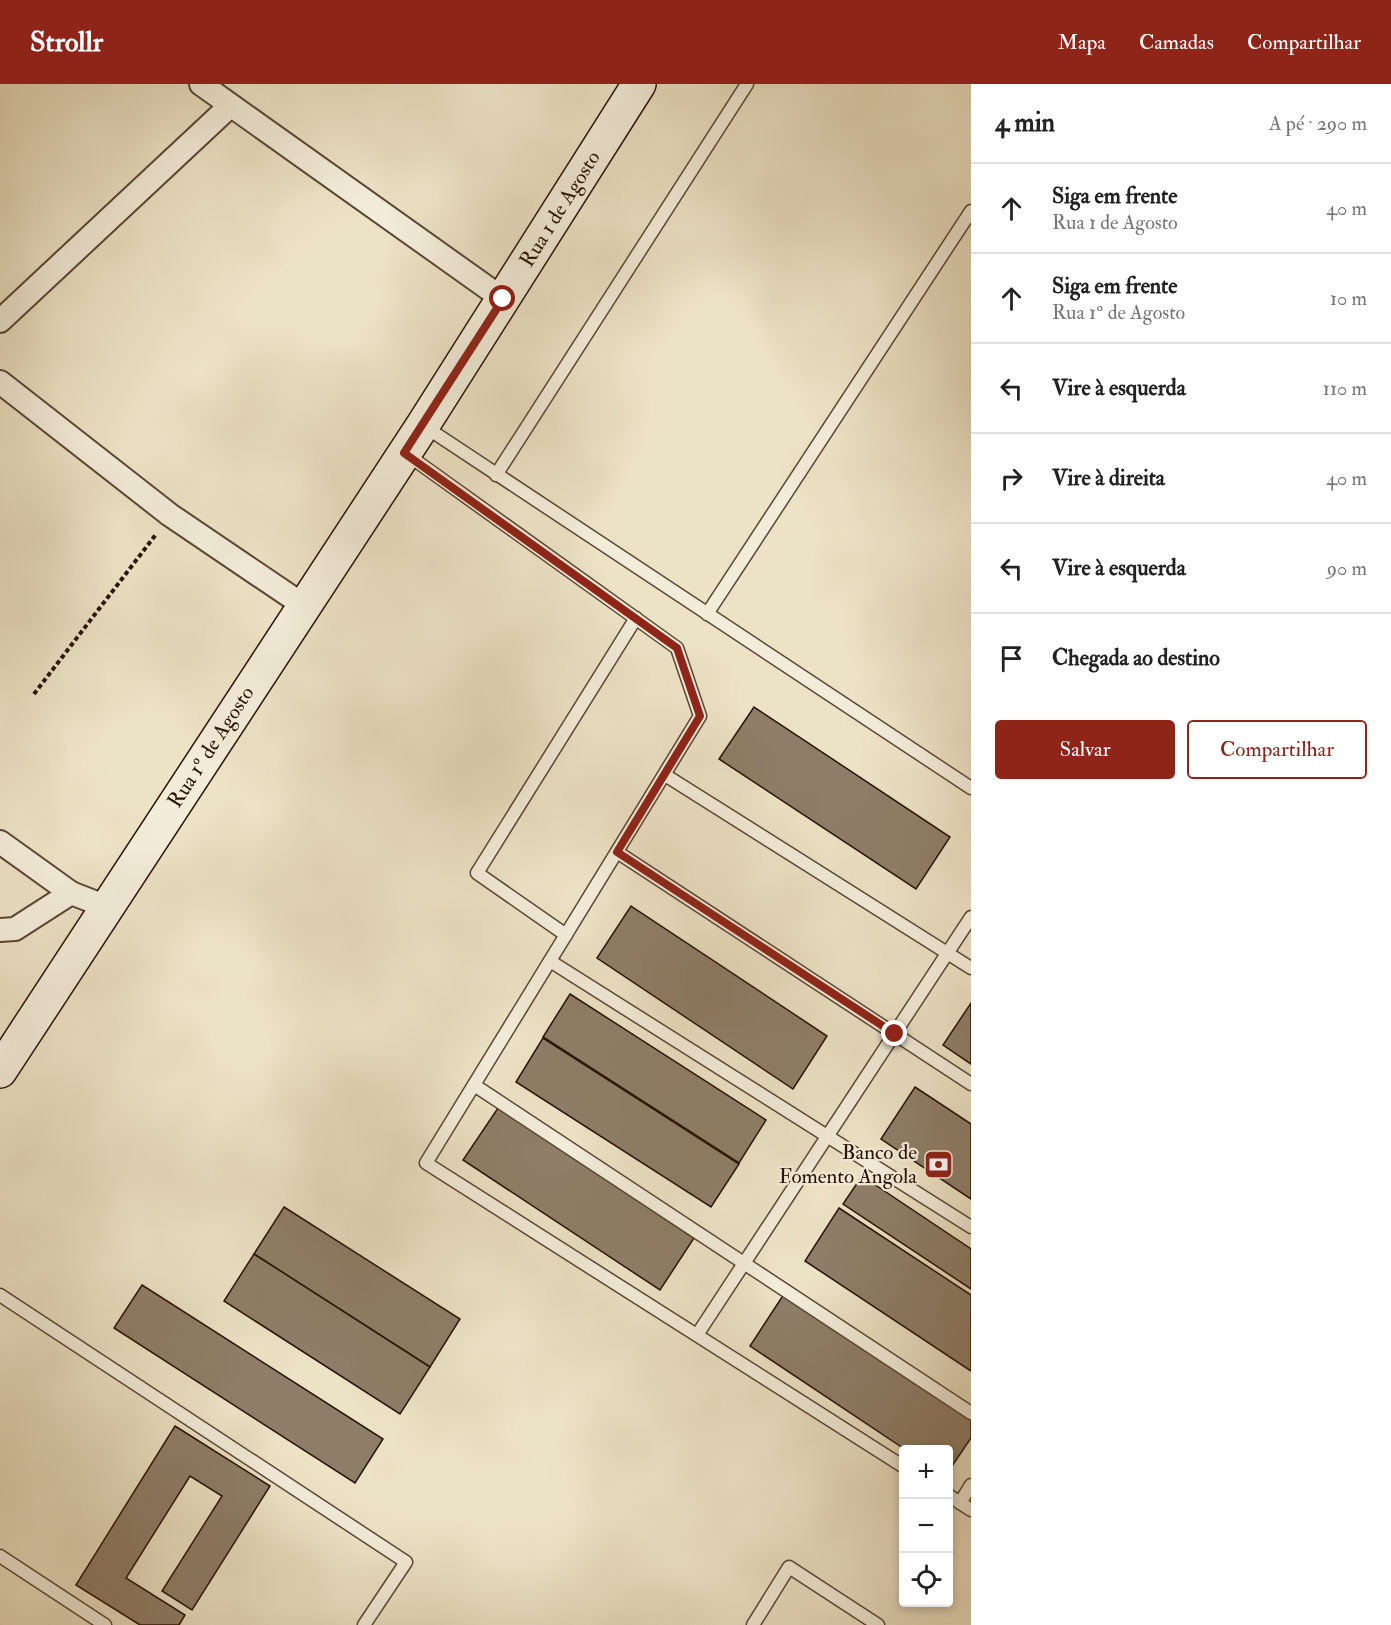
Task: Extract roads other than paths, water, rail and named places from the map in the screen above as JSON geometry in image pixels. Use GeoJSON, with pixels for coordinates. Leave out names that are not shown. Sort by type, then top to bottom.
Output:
{"type":"FeatureCollection","features":[{"type":"Feature","properties":{"kind":"main road","name":"Rua 1 de Agosto"},"geometry":{"type":"LineString","coordinates":[[423,425],[639,84]]}},
{"type":"Feature","properties":{"kind":"main road","name":"Rua 1º de Agosto"},"geometry":{"type":"LineString","coordinates":[[0,1071],[423,425]]}},
{"type":"Feature","properties":{"kind":"street"},"geometry":{"type":"LineString","coordinates":[[201,84],[503,299]]}},
{"type":"Feature","properties":{"kind":"street"},"geometry":{"type":"LineString","coordinates":[[0,321],[230,106]]}},
{"type":"Feature","properties":{"kind":"street"},"geometry":{"type":"LineString","coordinates":[[0,382],[170,515],[303,605]]}},
{"type":"Feature","properties":{"kind":"street"},"geometry":{"type":"LineString","coordinates":[[0,842],[71,893],[107,907]]}},
{"type":"Feature","properties":{"kind":"street"},"geometry":{"type":"LineString","coordinates":[[0,930],[15,929],[71,893]]}},
{"type":"Feature","properties":{"kind":"lane"},"geometry":{"type":"LineString","coordinates":[[496,475],[747,84]]}},
{"type":"Feature","properties":{"kind":"lane"},"geometry":{"type":"LineString","coordinates":[[707,614],[971,211]]}},
{"type":"Feature","properties":{"kind":"lane"},"geometry":{"type":"LineString","coordinates":[[423,425],[971,788]]}},
{"type":"Feature","properties":{"kind":"lane"},"geometry":{"type":"LineString","coordinates":[[404,453],[677,648],[700,716],[426,1163],[899,1464]]}},
{"type":"Feature","properties":{"kind":"lane"},"geometry":{"type":"LineString","coordinates":[[566,935],[477,873],[636,618]]}},
{"type":"Feature","properties":{"kind":"lane"},"geometry":{"type":"LineString","coordinates":[[665,774],[971,968]]}},
{"type":"Feature","properties":{"kind":"lane"},"geometry":{"type":"LineString","coordinates":[[617,852],[971,1084]]}},
{"type":"Feature","properties":{"kind":"lane"},"geometry":{"type":"LineString","coordinates":[[697,1335],[971,917]]}},
{"type":"Feature","properties":{"kind":"lane"},"geometry":{"type":"LineString","coordinates":[[550,961],[971,1227]]}},
{"type":"Feature","properties":{"kind":"lane"},"geometry":{"type":"LineString","coordinates":[[474,1085],[971,1413]]}},
{"type":"Feature","properties":{"kind":"lane"},"geometry":{"type":"LineString","coordinates":[[0,1295],[406,1562],[364,1625]]}},
{"type":"Feature","properties":{"kind":"lane"},"geometry":{"type":"LineString","coordinates":[[953,1498],[966,1506],[971,1485]]}},
{"type":"Feature","properties":{"kind":"lane"},"geometry":{"type":"LineString","coordinates":[[0,1556],[105,1625]]}},
{"type":"Feature","properties":{"kind":"lane"},"geometry":{"type":"LineString","coordinates":[[753,1625],[789,1568],[878,1625]]}},
{"type":"Feature","properties":{"kind":"place","name":"Banco de Fomento Angola"},"geometry":{"type":"Point","coordinates":[938,1164]}}]}
